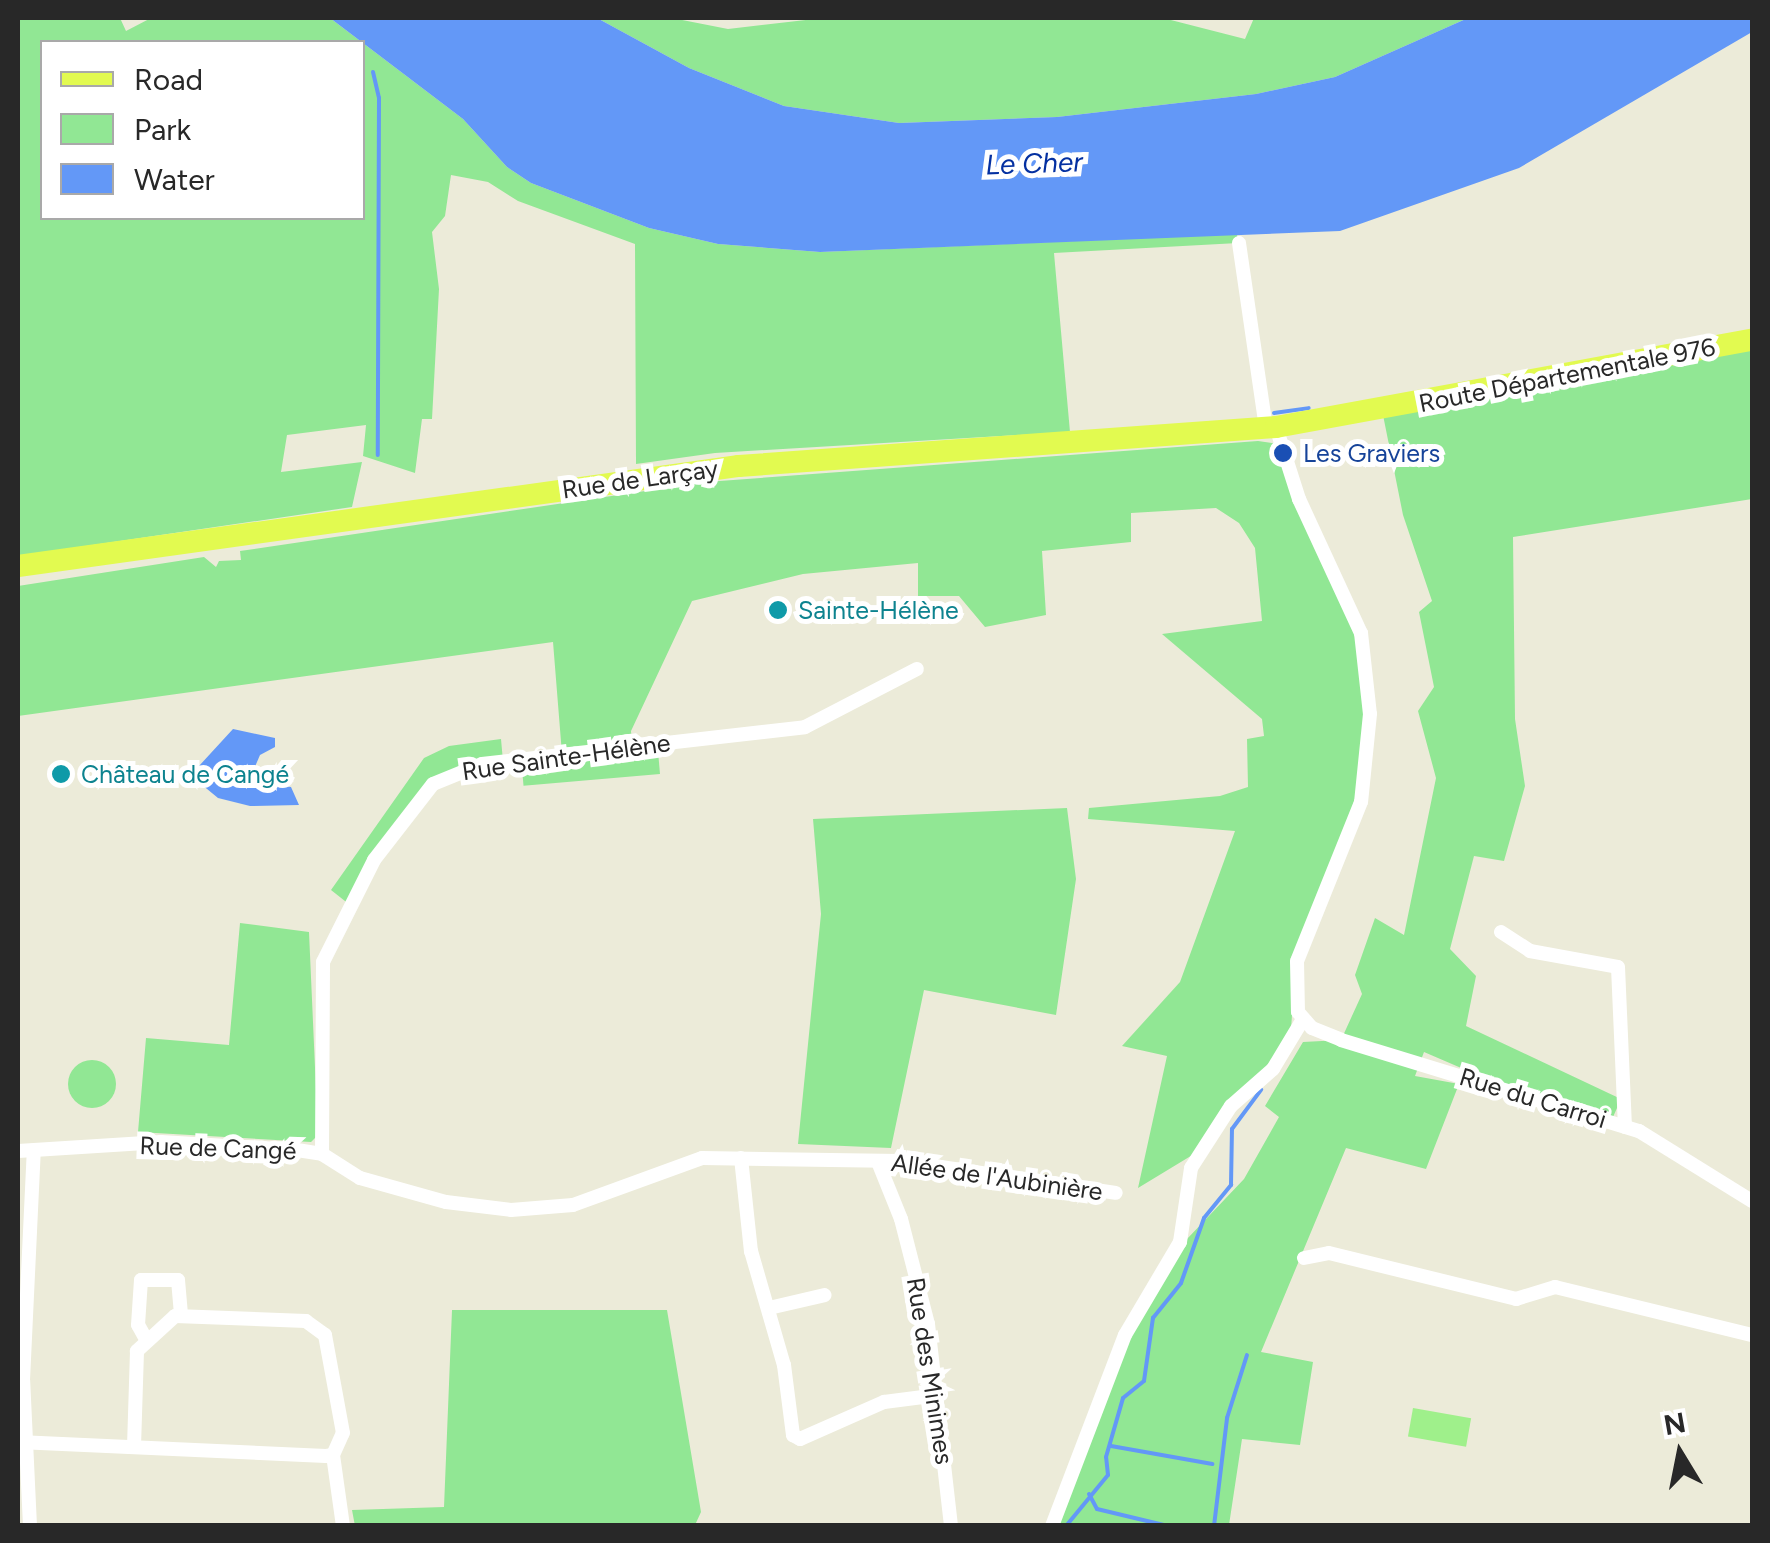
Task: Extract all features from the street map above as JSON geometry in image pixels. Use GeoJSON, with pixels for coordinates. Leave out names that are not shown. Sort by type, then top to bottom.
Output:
{"type":"FeatureCollection","features":[{"type":"Feature","properties":{"kind":"main road","name":"Route Départementale 976"},"geometry":{"type":"LineString","coordinates":[[1271,428],[1752,340]]}},
{"type":"Feature","properties":{"kind":"main road","name":"Rue de Larçay"},"geometry":{"type":"LineString","coordinates":[[18,566],[739,466],[1271,428]]}},
{"type":"Feature","properties":{"kind":"street"},"geometry":{"type":"LineString","coordinates":[[1052,1526],[1125,1335],[1180,1242],[1191,1168],[1231,1106],[1273,1069],[1303,1020],[1294,995],[1297,962],[1361,802],[1370,740],[1361,633],[1271,428],[1238,242]]}},
{"type":"Feature","properties":{"kind":"street","name":"Rue Sainte-Hélène"},"geometry":{"type":"LineString","coordinates":[[322,1154],[323,962],[374,860],[432,784],[482,764],[805,728],[918,669]]}},
{"type":"Feature","properties":{"kind":"street"},"geometry":{"type":"LineString","coordinates":[[1501,932],[1530,951],[1618,967],[1625,1127]]}},
{"type":"Feature","properties":{"kind":"street","name":"Rue du Carroi"},"geometry":{"type":"LineString","coordinates":[[1303,1020],[1341,1040],[1660,1140],[1752,1201]]}},
{"type":"Feature","properties":{"kind":"street","name":"Rue de Cangé"},"geometry":{"type":"LineString","coordinates":[[18,1151],[161,1142],[322,1154],[360,1178],[446,1202],[529,1210],[609,1194],[680,1162],[741,1158],[878,1162]]}},
{"type":"Feature","properties":{"kind":"street"},"geometry":{"type":"LineString","coordinates":[[30,1526],[22,1442],[23,1281],[34,1150]]}},
{"type":"Feature","properties":{"kind":"street"},"geometry":{"type":"LineString","coordinates":[[741,1158],[751,1251],[768,1308],[793,1435],[800,1439],[884,1402],[938,1395]]}},
{"type":"Feature","properties":{"kind":"street","name":"Allée de l'Aubinière"},"geometry":{"type":"LineString","coordinates":[[878,1162],[1116,1192]]}},
{"type":"Feature","properties":{"kind":"street","name":"Rue des Minimes"},"geometry":{"type":"LineString","coordinates":[[878,1162],[905,1234],[938,1395],[951,1526]]}},
{"type":"Feature","properties":{"kind":"street"},"geometry":{"type":"LineString","coordinates":[[1304,1258],[1329,1252],[1516,1299],[1555,1287],[1752,1335]]}},
{"type":"Feature","properties":{"kind":"street"},"geometry":{"type":"LineString","coordinates":[[147,1341],[138,1325],[141,1280],[178,1280],[181,1316]]}},
{"type":"Feature","properties":{"kind":"street"},"geometry":{"type":"LineString","coordinates":[[768,1308],[825,1295]]}},
{"type":"Feature","properties":{"kind":"street"},"geometry":{"type":"LineString","coordinates":[[134,1447],[137,1352],[181,1316],[320,1327],[343,1433],[330,1455],[342,1526]]}},
{"type":"Feature","properties":{"kind":"street"},"geometry":{"type":"LineString","coordinates":[[22,1442],[330,1455]]}},
{"type":"Feature","properties":{"kind":"green space"},"geometry":{"type":"Polygon","coordinates":[[[18,18],[120,18],[126,31],[151,18],[330,18],[359,40],[40,40],[40,220],[365,220],[365,44],[463,119],[507,167],[531,183],[649,228],[718,244],[820,252],[1237,234],[1238,243],[1054,253],[1070,432],[715,453],[636,464],[635,244],[518,201],[488,182],[451,175],[445,216],[432,232],[439,289],[432,419],[422,419],[415,473],[363,456],[366,425],[287,435],[281,472],[362,462],[352,507],[18,556],[18,18]]]}},
{"type":"Feature","properties":{"kind":"green space"},"geometry":{"type":"Polygon","coordinates":[[[597,18],[672,18],[728,29],[823,18],[1163,18],[1245,39],[1254,18],[1468,18],[1335,77],[1256,94],[1057,117],[899,123],[784,106],[689,68],[597,18]]]}},
{"type":"Feature","properties":{"kind":"green space"},"geometry":{"type":"Polygon","coordinates":[[[1752,340],[1752,499],[1513,537],[1515,719],[1525,786],[1504,861],[1474,856],[1450,949],[1476,976],[1466,1026],[1621,1099],[1613,1117],[1517,1092],[1424,1052],[1415,1076],[1459,1084],[1426,1169],[1346,1148],[1261,1352],[1313,1362],[1300,1445],[1242,1439],[1229,1525],[1052,1526],[1125,1335],[1168,1259],[1244,1179],[1279,1117],[1265,1106],[1303,1042],[1341,1040],[1362,994],[1355,975],[1375,918],[1404,935],[1436,778],[1418,711],[1434,687],[1419,612],[1432,601],[1403,515],[1382,410],[1752,340]]]}},
{"type":"Feature","properties":{"kind":"green space"},"geometry":{"type":"Polygon","coordinates":[[[1258,441],[1279,444],[1361,633],[1368,761],[1295,974],[1290,1043],[1199,1151],[1138,1188],[1167,1056],[1122,1046],[1180,982],[1235,831],[1088,819],[1089,808],[1220,796],[1248,787],[1247,739],[1264,736],[1262,719],[1162,634],[1262,621],[1255,548],[1239,523],[1216,508],[1131,513],[1131,542],[1042,551],[1046,615],[985,627],[959,596],[918,596],[918,563],[803,574],[692,601],[631,731],[632,745],[562,754],[553,642],[18,716],[18,586],[204,557],[216,567],[219,561],[241,560],[240,551],[706,482],[1258,441]]]}},
{"type":"Feature","properties":{"kind":"green space"},"geometry":{"type":"Polygon","coordinates":[[[501,739],[503,761],[433,784],[350,905],[331,890],[424,758],[449,746],[501,739]]]}},
{"type":"Feature","properties":{"kind":"green space"},"geometry":{"type":"Polygon","coordinates":[[[658,751],[660,774],[524,786],[522,763],[658,751]]]}},
{"type":"Feature","properties":{"kind":"green space"},"geometry":{"type":"Polygon","coordinates":[[[1067,808],[1076,879],[1056,1015],[924,990],[891,1148],[798,1144],[821,914],[813,819],[1067,808]]]}},
{"type":"Feature","properties":{"kind":"green space"},"geometry":{"type":"Polygon","coordinates":[[[240,923],[309,932],[318,1135],[311,1142],[138,1132],[146,1038],[229,1045],[240,923]]]}},
{"type":"Feature","properties":{"kind":"green space"},"geometry":{"type":"Polygon","coordinates":[[[92,1060],[109,1067],[116,1084],[109,1101],[92,1108],[75,1101],[68,1084],[75,1067],[92,1060]]]}},
{"type":"Feature","properties":{"kind":"green space"},"geometry":{"type":"Polygon","coordinates":[[[452,1310],[667,1310],[701,1512],[695,1525],[355,1526],[352,1510],[444,1507],[452,1310]]]}},
{"type":"Feature","properties":{"kind":"green space"},"geometry":{"type":"Polygon","coordinates":[[[1413,1408],[1471,1418],[1466,1447],[1408,1437],[1413,1408]]]}},
{"type":"Feature","properties":{"kind":"water","name":"Le Cher"},"geometry":{"type":"Polygon","coordinates":[[[330,18],[597,18],[689,68],[784,106],[899,123],[1057,117],[1256,94],[1335,77],[1468,18],[1752,18],[1752,32],[1519,168],[1340,231],[820,252],[718,244],[649,228],[531,183],[507,167],[463,119],[365,45],[365,40],[359,40],[330,18]]]}},
{"type":"Feature","properties":{"kind":"water"},"geometry":{"type":"Polygon","coordinates":[[[233,729],[275,738],[275,747],[260,755],[254,769],[267,784],[291,787],[299,805],[250,806],[218,798],[201,784],[199,766],[233,729]]]}},
{"type":"Feature","properties":{"kind":"waterway"},"geometry":{"type":"LineString","coordinates":[[373,72],[379,98],[378,455]]}},
{"type":"Feature","properties":{"kind":"waterway"},"geometry":{"type":"LineString","coordinates":[[1274,413],[1309,408]]}},
{"type":"Feature","properties":{"kind":"waterway"},"geometry":{"type":"LineString","coordinates":[[1066,1526],[1108,1475],[1106,1457],[1123,1398],[1144,1381],[1153,1318],[1181,1283],[1204,1218],[1231,1185],[1232,1129],[1261,1090]]}},
{"type":"Feature","properties":{"kind":"waterway"},"geometry":{"type":"LineString","coordinates":[[1214,1526],[1227,1418],[1247,1355]]}},
{"type":"Feature","properties":{"kind":"waterway"},"geometry":{"type":"LineString","coordinates":[[1111,1446],[1212,1464]]}},
{"type":"Feature","properties":{"kind":"waterway"},"geometry":{"type":"LineString","coordinates":[[1089,1494],[1097,1509],[1168,1526]]}},
{"type":"Feature","properties":{"kind":"place","name":"Les Graviers"},"geometry":{"type":"Point","coordinates":[1283,453]}},
{"type":"Feature","properties":{"kind":"place","name":"Sainte-Hélène"},"geometry":{"type":"Point","coordinates":[778,610]}},
{"type":"Feature","properties":{"kind":"place","name":"Château de Cangé"},"geometry":{"type":"Point","coordinates":[61,774]}}]}
